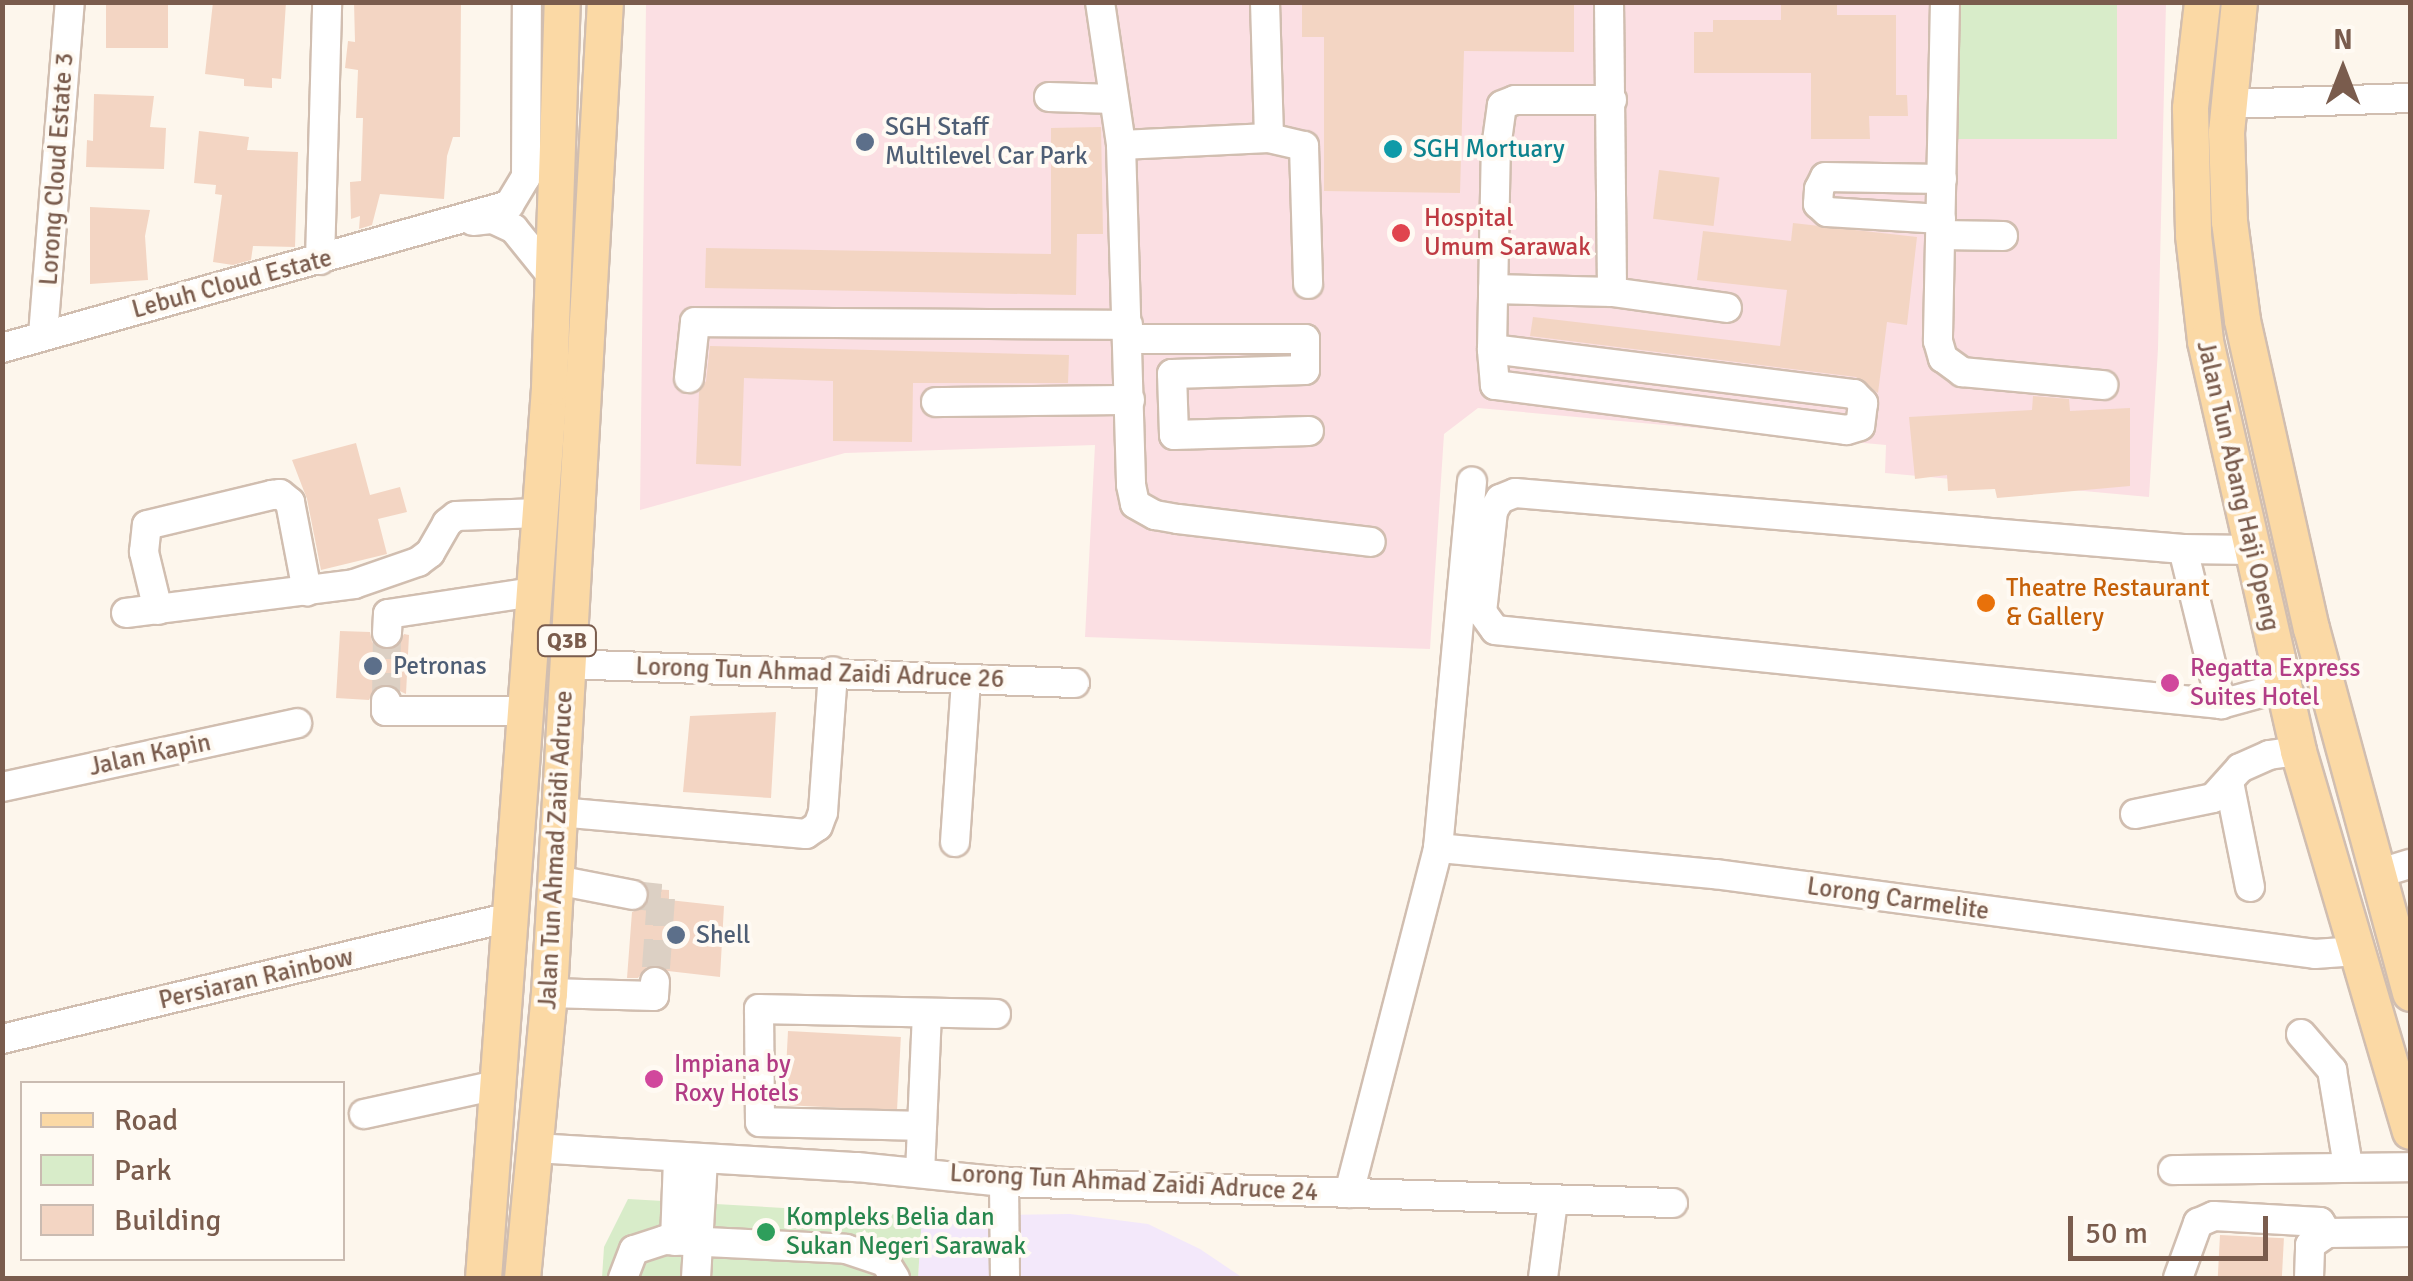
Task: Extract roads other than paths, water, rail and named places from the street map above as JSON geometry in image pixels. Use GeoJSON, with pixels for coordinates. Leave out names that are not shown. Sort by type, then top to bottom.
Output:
{"type":"FeatureCollection","features":[{"type":"Feature","properties":{"kind":"main road","name":"Jalan Tun Ahmad Zaidi Adruce"},"geometry":{"type":"LineString","coordinates":[[483,1278],[540,513],[562,2]]}},
{"type":"Feature","properties":{"kind":"main road","name":"Jalan Tun Ahmad Zaidi Adruce"},"geometry":{"type":"LineString","coordinates":[[522,1278],[549,993],[605,2]]}},
{"type":"Feature","properties":{"kind":"main road","name":"Jalan Tun Abang Haji Openg"},"geometry":{"type":"LineString","coordinates":[[2202,2],[2190,108],[2194,235],[2204,341],[2298,751],[2410,1132]]}},
{"type":"Feature","properties":{"kind":"main road","name":"Jalan Tun Abang Haji Openg"},"geometry":{"type":"LineString","coordinates":[[2239,2],[2229,104],[2229,221],[2242,320],[2311,628],[2394,869],[2410,994]]}},
{"type":"Feature","properties":{"kind":"street","name":"Lorong Cloud Estate 3"},"geometry":{"type":"LineString","coordinates":[[44,334],[70,2]]}},
{"type":"Feature","properties":{"kind":"street"},"geometry":{"type":"LineString","coordinates":[[320,260],[327,2]]}},
{"type":"Feature","properties":{"kind":"street"},"geometry":{"type":"LineString","coordinates":[[527,2],[526,177],[553,220]]}},
{"type":"Feature","properties":{"kind":"street"},"geometry":{"type":"LineString","coordinates":[[1100,2],[1121,145],[1132,496],[1142,510],[1239,528],[1371,542]]}},
{"type":"Feature","properties":{"kind":"street"},"geometry":{"type":"LineString","coordinates":[[1265,2],[1269,138]]}},
{"type":"Feature","properties":{"kind":"street"},"geometry":{"type":"LineString","coordinates":[[1609,2],[1612,292]]}},
{"type":"Feature","properties":{"kind":"street"},"geometry":{"type":"LineString","coordinates":[[1945,2],[1938,341],[1943,358],[1962,372],[2103,385]]}},
{"type":"Feature","properties":{"kind":"street"},"geometry":{"type":"LineString","coordinates":[[1049,97],[1114,99]]}},
{"type":"Feature","properties":{"kind":"street"},"geometry":{"type":"LineString","coordinates":[[2229,104],[2410,98]]}},
{"type":"Feature","properties":{"kind":"street"},"geometry":{"type":"LineString","coordinates":[[1492,349],[1854,394],[1864,402],[1860,426],[1847,430],[1500,388],[1493,381],[1492,349],[1496,148],[1502,105],[1515,100],[1612,100]]}},
{"type":"Feature","properties":{"kind":"street"},"geometry":{"type":"LineString","coordinates":[[1121,145],[1269,138],[1296,141],[1308,154],[1308,284]]}},
{"type":"Feature","properties":{"kind":"street","name":"Lebuh Cloud Estate"},"geometry":{"type":"LineString","coordinates":[[2,348],[462,221],[510,205],[526,177]]}},
{"type":"Feature","properties":{"kind":"street"},"geometry":{"type":"LineString","coordinates":[[1942,179],[1825,177],[1818,204],[1827,212],[2004,236]]}},
{"type":"Feature","properties":{"kind":"street"},"geometry":{"type":"LineString","coordinates":[[462,221],[493,219],[514,229],[552,276]]}},
{"type":"Feature","properties":{"kind":"street"},"geometry":{"type":"LineString","coordinates":[[1493,289],[1612,292],[1727,308]]}},
{"type":"Feature","properties":{"kind":"street"},"geometry":{"type":"LineString","coordinates":[[689,378],[695,322],[1305,340],[1305,370],[1172,374],[1130,388],[936,402]]}},
{"type":"Feature","properties":{"kind":"street"},"geometry":{"type":"LineString","coordinates":[[1172,374],[1174,434],[1309,431]]}},
{"type":"Feature","properties":{"kind":"street"},"geometry":{"type":"LineString","coordinates":[[1349,1193],[1438,848],[1472,482]]}},
{"type":"Feature","properties":{"kind":"street"},"geometry":{"type":"LineString","coordinates":[[2252,550],[2183,549],[1515,493],[1500,498],[1493,510],[1482,612],[1494,630],[2221,704],[2283,686]]}},
{"type":"Feature","properties":{"kind":"street"},"geometry":{"type":"LineString","coordinates":[[158,610],[144,552],[147,525],[272,494],[280,494],[290,502],[307,591]]}},
{"type":"Feature","properties":{"kind":"street"},"geometry":{"type":"LineString","coordinates":[[126,613],[354,584],[408,567],[430,553],[447,522],[456,516],[540,513]]}},
{"type":"Feature","properties":{"kind":"street"},"geometry":{"type":"LineString","coordinates":[[2183,549],[2221,704]]}},
{"type":"Feature","properties":{"kind":"street"},"geometry":{"type":"LineString","coordinates":[[387,633],[388,614],[534,592]]}},
{"type":"Feature","properties":{"kind":"street","name":"Lorong Tun Ahmad Zaidi Adruce 26"},"geometry":{"type":"LineString","coordinates":[[566,664],[1075,682]]}},
{"type":"Feature","properties":{"kind":"street"},"geometry":{"type":"LineString","coordinates":[[558,812],[806,834],[818,826],[823,812],[833,672]]}},
{"type":"Feature","properties":{"kind":"street"},"geometry":{"type":"LineString","coordinates":[[955,842],[966,678]]}},
{"type":"Feature","properties":{"kind":"street"},"geometry":{"type":"LineString","coordinates":[[386,701],[386,712],[525,711]]}},
{"type":"Feature","properties":{"kind":"street","name":"Jalan Kapin"},"geometry":{"type":"LineString","coordinates":[[2,787],[296,723]]}},
{"type":"Feature","properties":{"kind":"street"},"geometry":{"type":"LineString","coordinates":[[2135,814],[2213,798],[2240,768],[2268,756],[2298,751]]}},
{"type":"Feature","properties":{"kind":"street"},"geometry":{"type":"LineString","coordinates":[[2229,782],[2250,887]]}},
{"type":"Feature","properties":{"kind":"street","name":"Lorong Carmelite"},"geometry":{"type":"LineString","coordinates":[[1438,848],[1716,874],[2315,954],[2357,951]]}},
{"type":"Feature","properties":{"kind":"street"},"geometry":{"type":"LineString","coordinates":[[556,880],[633,895]]}},
{"type":"Feature","properties":{"kind":"street","name":"Persiaran Rainbow"},"geometry":{"type":"LineString","coordinates":[[2,1039],[510,917]]}},
{"type":"Feature","properties":{"kind":"street"},"geometry":{"type":"LineString","coordinates":[[549,993],[654,996],[655,982]]}},
{"type":"Feature","properties":{"kind":"street"},"geometry":{"type":"LineString","coordinates":[[758,1162],[759,1009],[996,1014]]}},
{"type":"Feature","properties":{"kind":"street"},"geometry":{"type":"LineString","coordinates":[[920,1172],[927,1014]]}},
{"type":"Feature","properties":{"kind":"street"},"geometry":{"type":"LineString","coordinates":[[2301,1034],[2332,1070],[2348,1166]]}},
{"type":"Feature","properties":{"kind":"street"},"geometry":{"type":"LineString","coordinates":[[364,1114],[497,1085]]}},
{"type":"Feature","properties":{"kind":"street"},"geometry":{"type":"LineString","coordinates":[[760,1122],[922,1126]]}},
{"type":"Feature","properties":{"kind":"street","name":"Lorong Tun Ahmad Zaidi Adruce 24"},"geometry":{"type":"LineString","coordinates":[[535,1148],[920,1172],[1004,1182],[1673,1203]]}},
{"type":"Feature","properties":{"kind":"street"},"geometry":{"type":"LineString","coordinates":[[690,1159],[687,1241],[696,1278]]}},
{"type":"Feature","properties":{"kind":"street"},"geometry":{"type":"LineString","coordinates":[[2173,1170],[2410,1167]]}},
{"type":"Feature","properties":{"kind":"street"},"geometry":{"type":"LineString","coordinates":[[1004,1182],[1005,1278]]}},
{"type":"Feature","properties":{"kind":"street"},"geometry":{"type":"LineString","coordinates":[[1543,1278],[1553,1200]]}},
{"type":"Feature","properties":{"kind":"street"},"geometry":{"type":"LineString","coordinates":[[2178,1278],[2198,1223],[2214,1216],[2320,1222],[2327,1234]]}},
{"type":"Feature","properties":{"kind":"street"},"geometry":{"type":"LineString","coordinates":[[2309,1278],[2310,1246],[2327,1234],[2410,1232]]}},
{"type":"Feature","properties":{"kind":"street"},"geometry":{"type":"LineString","coordinates":[[623,1278],[634,1250],[651,1242],[687,1241],[868,1254],[886,1262],[894,1278]]}},
{"type":"Feature","properties":{"kind":"tunnel"},"geometry":{"type":"LineString","coordinates":[[386,701],[387,633]]}},
{"type":"Feature","properties":{"kind":"tunnel"},"geometry":{"type":"LineString","coordinates":[[633,895],[661,898],[655,982]]}},
{"type":"Feature","properties":{"kind":"place","name":"SGH Staff Multilevel Car Park"},"geometry":{"type":"Point","coordinates":[865,142]}},
{"type":"Feature","properties":{"kind":"place","name":"SGH Mortuary"},"geometry":{"type":"Point","coordinates":[1393,149]}},
{"type":"Feature","properties":{"kind":"place","name":"Hospital Umum Sarawak"},"geometry":{"type":"Point","coordinates":[1401,233]}},
{"type":"Feature","properties":{"kind":"place","name":"Theatre Restaurant & Gallery"},"geometry":{"type":"Point","coordinates":[1986,603]}},
{"type":"Feature","properties":{"kind":"place","name":"Petronas"},"geometry":{"type":"Point","coordinates":[373,666]}},
{"type":"Feature","properties":{"kind":"place","name":"Regatta Express Suites Hotel"},"geometry":{"type":"Point","coordinates":[2170,683]}},
{"type":"Feature","properties":{"kind":"place","name":"Shell"},"geometry":{"type":"Point","coordinates":[676,935]}},
{"type":"Feature","properties":{"kind":"place","name":"Impiana by Roxy Hotels"},"geometry":{"type":"Point","coordinates":[654,1079]}},
{"type":"Feature","properties":{"kind":"place","name":"Kompleks Belia dan Sukan Negeri Sarawak"},"geometry":{"type":"Point","coordinates":[766,1232]}}]}
